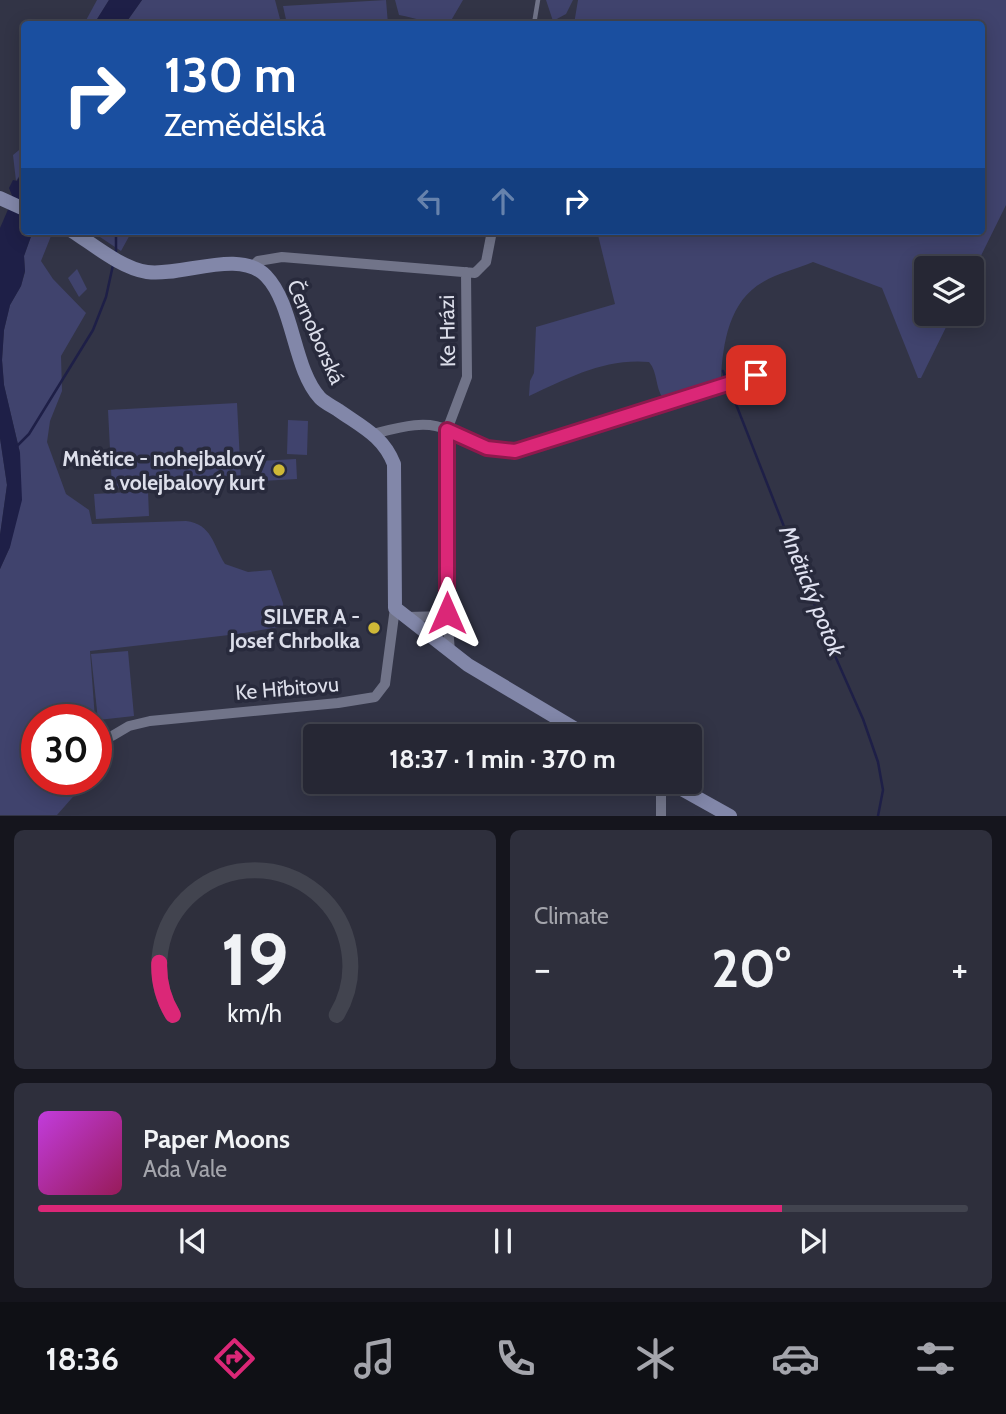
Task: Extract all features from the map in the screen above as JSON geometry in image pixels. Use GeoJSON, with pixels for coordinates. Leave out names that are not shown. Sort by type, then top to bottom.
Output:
{"type":"FeatureCollection","features":[{"type":"Feature","properties":{"kind":"street"},"geometry":{"type":"LineString","coordinates":[[1,198],[21,208]]}},
{"type":"Feature","properties":{"kind":"street"},"geometry":{"type":"LineString","coordinates":[[79,235],[127,265],[151,272],[229,264],[253,266],[258,261],[282,257],[466,272]]}},
{"type":"Feature","properties":{"kind":"street","name":"Ke Hrázi"},"geometry":{"type":"LineString","coordinates":[[450,652],[447,616],[447,430],[467,377],[466,272],[475,272],[486,262],[491,235]]}},
{"type":"Feature","properties":{"kind":"street","name":"Černoborská"},"geometry":{"type":"LineString","coordinates":[[253,266],[269,279],[277,292],[305,369],[320,398],[373,434],[387,448],[394,464],[395,608]]}},
{"type":"Feature","properties":{"kind":"street"},"geometry":{"type":"LineString","coordinates":[[373,434],[435,424],[447,430]]}},
{"type":"Feature","properties":{"kind":"street"},"geometry":{"type":"LineString","coordinates":[[395,608],[450,652],[568,724]]}},
{"type":"Feature","properties":{"kind":"street","name":"Ke Hřbitovu"},"geometry":{"type":"LineString","coordinates":[[112,736],[129,726],[150,720],[338,703],[375,697],[385,684],[395,608]]}},
{"type":"Feature","properties":{"kind":"street"},"geometry":{"type":"LineString","coordinates":[[407,617],[447,616]]}},
{"type":"Feature","properties":{"kind":"street"},"geometry":{"type":"LineString","coordinates":[[661,794],[662,816]]}},
{"type":"Feature","properties":{"kind":"street"},"geometry":{"type":"LineString","coordinates":[[691,794],[730,816]]}},
{"type":"Feature","properties":{"kind":"lane"},"geometry":{"type":"LineString","coordinates":[[534,21],[538,0]]}},
{"type":"Feature","properties":{"kind":"lane"},"geometry":{"type":"LineString","coordinates":[[447,430],[487,448],[515,451],[756,375]]}},
{"type":"Feature","properties":{"kind":"shaded area"},"geometry":{"type":"Polygon","coordinates":[[[97,0],[109,0],[96,21],[86,21],[97,0]]]}},
{"type":"Feature","properties":{"kind":"shaded area"},"geometry":{"type":"Polygon","coordinates":[[[109,0],[142,0],[127,21],[96,21],[109,0]]]}},
{"type":"Feature","properties":{"kind":"shaded area"},"geometry":{"type":"Polygon","coordinates":[[[142,0],[275,0],[280,19],[278,21],[127,21],[142,0]]]}},
{"type":"Feature","properties":{"kind":"shaded area"},"geometry":{"type":"Polygon","coordinates":[[[386,0],[388,21],[286,21],[283,6],[386,0]]]}},
{"type":"Feature","properties":{"kind":"shaded area"},"geometry":{"type":"Polygon","coordinates":[[[395,0],[463,0],[451,21],[426,21],[399,15],[395,0]]]}},
{"type":"Feature","properties":{"kind":"shaded area"},"geometry":{"type":"Polygon","coordinates":[[[546,0],[573,0],[566,14],[553,21],[546,0]]]}},
{"type":"Feature","properties":{"kind":"shaded area"},"geometry":{"type":"Polygon","coordinates":[[[578,0],[1006,0],[1006,205],[981,256],[914,256],[914,326],[947,326],[921,378],[918,378],[882,288],[813,262],[763,282],[742,300],[726,337],[721,378],[714,382],[663,398],[649,362],[617,363],[587,371],[529,396],[530,381],[534,373],[536,327],[615,304],[598,235],[985,235],[985,21],[574,21],[578,0]]]}},
{"type":"Feature","properties":{"kind":"shaded area"},"geometry":{"type":"Polygon","coordinates":[[[21,148],[21,174],[16,181],[13,155],[21,148]]]}},
{"type":"Feature","properties":{"kind":"shaded area"},"geometry":{"type":"Polygon","coordinates":[[[21,174],[21,235],[32,235],[24,256],[25,271],[21,286],[10,305],[4,330],[2,360],[4,385],[20,453],[22,500],[10,547],[0,569],[0,535],[7,485],[0,438],[0,228],[13,198],[9,188],[13,180],[17,181],[21,174]]]}},
{"type":"Feature","properties":{"kind":"shaded area"},"geometry":{"type":"Polygon","coordinates":[[[32,235],[51,235],[41,261],[53,279],[86,313],[61,356],[62,391],[50,421],[47,442],[66,494],[89,510],[92,524],[186,521],[201,526],[211,536],[225,564],[248,572],[271,570],[283,603],[285,626],[90,651],[94,704],[21,704],[21,795],[75,795],[57,815],[0,815],[0,569],[10,547],[20,453],[4,385],[2,360],[4,330],[10,305],[21,286],[25,272],[24,256],[32,235]]]}},
{"type":"Feature","properties":{"kind":"shaded area"},"geometry":{"type":"Polygon","coordinates":[[[97,235],[130,235],[121,251],[97,235]]]}},
{"type":"Feature","properties":{"kind":"shaded area"},"geometry":{"type":"Polygon","coordinates":[[[77,269],[87,289],[79,297],[68,278],[77,269]]]}},
{"type":"Feature","properties":{"kind":"shaded area"},"geometry":{"type":"Polygon","coordinates":[[[237,403],[241,481],[112,488],[108,410],[237,403]]]}},
{"type":"Feature","properties":{"kind":"shaded area"},"geometry":{"type":"Polygon","coordinates":[[[288,420],[308,421],[307,455],[287,454],[288,420]]]}},
{"type":"Feature","properties":{"kind":"shaded area"},"geometry":{"type":"Polygon","coordinates":[[[0,438],[7,485],[0,535],[0,438]]]}},
{"type":"Feature","properties":{"kind":"shaded area","name":"Mnětice - nohejbalový a volejbalový kurt"},"geometry":{"type":"Polygon","coordinates":[[[296,459],[297,479],[261,481],[260,461],[296,459]]]}},
{"type":"Feature","properties":{"kind":"shaded area"},"geometry":{"type":"Polygon","coordinates":[[[148,491],[149,516],[96,519],[94,494],[148,491]]]}},
{"type":"Feature","properties":{"kind":"shaded area"},"geometry":{"type":"Polygon","coordinates":[[[128,651],[134,716],[112,718],[112,704],[96,704],[91,654],[128,651]]]}},
{"type":"Feature","properties":{"kind":"waterway"},"geometry":{"type":"LineString","coordinates":[[116,235],[116,252]]}},
{"type":"Feature","properties":{"kind":"waterway"},"geometry":{"type":"LineString","coordinates":[[17,446],[29,434],[93,330],[106,297],[113,265]]}},
{"type":"Feature","properties":{"kind":"waterway","name":"Mnětický potok"},"geometry":{"type":"LineString","coordinates":[[723,371],[878,762],[883,790],[878,816]]}},
{"type":"Feature","properties":{"kind":"place","name":"Mnětice - nohejbalový a volejbalový kurt"},"geometry":{"type":"Point","coordinates":[279,470]}},
{"type":"Feature","properties":{"kind":"place","name":"SILVER A - Josef Chrbolka"},"geometry":{"type":"Point","coordinates":[374,628]}},
{"type":"Feature","properties":{"kind":"route"},"geometry":{"type":"LineString","coordinates":[[447,613],[447,430],[487,448],[515,451],[756,375]]}}]}
